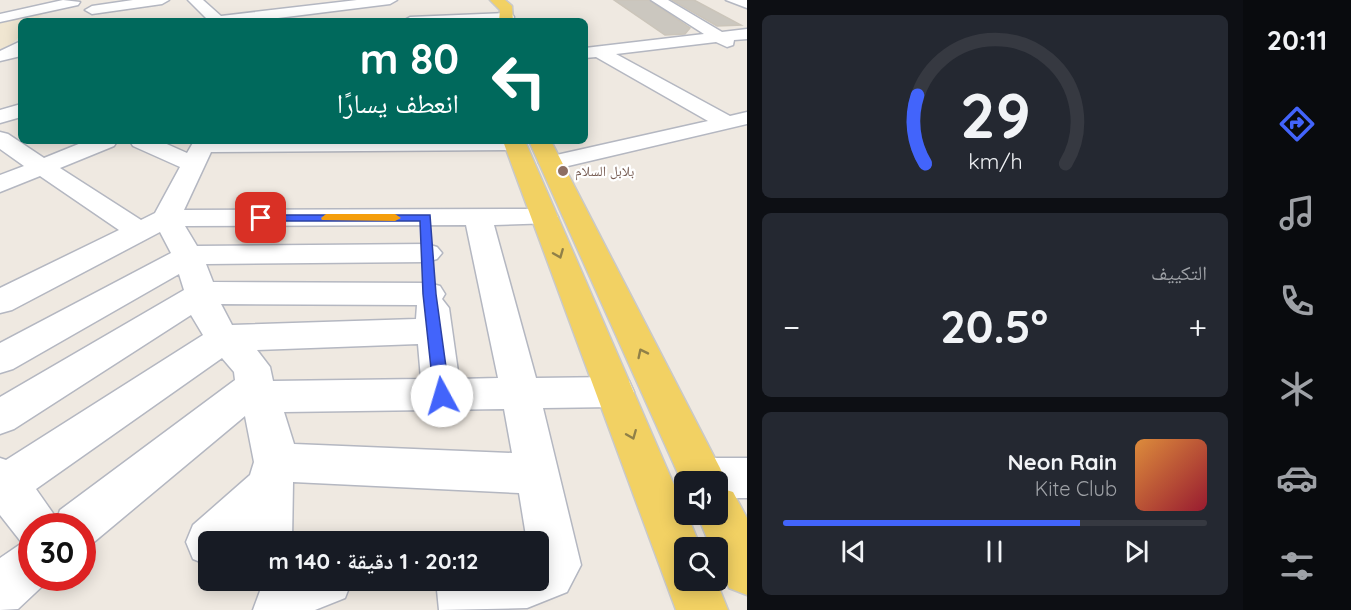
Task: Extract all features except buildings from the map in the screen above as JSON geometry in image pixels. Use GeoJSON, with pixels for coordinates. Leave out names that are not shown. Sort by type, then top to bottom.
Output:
{"type":"FeatureCollection","features":[{"type":"Feature","properties":{"kind":"main road"},"geometry":{"type":"LineString","coordinates":[[498,0],[506,6],[511,18]]}},
{"type":"Feature","properties":{"kind":"main road"},"geometry":{"type":"LineString","coordinates":[[514,0],[521,8],[514,18]]}},
{"type":"Feature","properties":{"kind":"main road"},"geometry":{"type":"LineString","coordinates":[[530,147],[544,217],[674,541]]}},
{"type":"Feature","properties":{"kind":"main road"},"geometry":{"type":"LineString","coordinates":[[530,147],[699,471]]}},
{"type":"Feature","properties":{"kind":"main road"},"geometry":{"type":"LineString","coordinates":[[725,525],[747,570]]}},
{"type":"Feature","properties":{"kind":"main road"},"geometry":{"type":"LineString","coordinates":[[694,591],[702,610]]}},
{"type":"Feature","properties":{"kind":"street"},"geometry":{"type":"LineString","coordinates":[[93,10],[162,0]]}},
{"type":"Feature","properties":{"kind":"street"},"geometry":{"type":"LineString","coordinates":[[195,0],[216,18]]}},
{"type":"Feature","properties":{"kind":"street"},"geometry":{"type":"LineString","coordinates":[[237,18],[325,3],[385,3],[390,0]]}},
{"type":"Feature","properties":{"kind":"street"},"geometry":{"type":"LineString","coordinates":[[658,0],[738,49]]}},
{"type":"Feature","properties":{"kind":"street"},"geometry":{"type":"LineString","coordinates":[[733,0],[747,4]]}},
{"type":"Feature","properties":{"kind":"street"},"geometry":{"type":"LineString","coordinates":[[49,18],[68,2]]}},
{"type":"Feature","properties":{"kind":"street"},"geometry":{"type":"LineString","coordinates":[[0,18],[68,2],[93,10],[105,18]]}},
{"type":"Feature","properties":{"kind":"street"},"geometry":{"type":"LineString","coordinates":[[325,3],[351,18]]}},
{"type":"Feature","properties":{"kind":"street"},"geometry":{"type":"LineString","coordinates":[[591,52],[747,34]]}},
{"type":"Feature","properties":{"kind":"street"},"geometry":{"type":"LineString","coordinates":[[591,52],[736,120]]}},
{"type":"Feature","properties":{"kind":"street"},"geometry":{"type":"LineString","coordinates":[[0,117],[18,111]]}},
{"type":"Feature","properties":{"kind":"street"},"geometry":{"type":"LineString","coordinates":[[588,139],[736,120]]}},
{"type":"Feature","properties":{"kind":"street"},"geometry":{"type":"LineString","coordinates":[[0,138],[43,167],[153,225],[188,256],[209,317],[225,338],[249,361],[256,391],[271,433],[273,475],[269,531]]}},
{"type":"Feature","properties":{"kind":"street"},"geometry":{"type":"LineString","coordinates":[[0,184],[99,144]]}},
{"type":"Feature","properties":{"kind":"street"},"geometry":{"type":"LineString","coordinates":[[161,144],[200,150],[530,147],[553,144]]}},
{"type":"Feature","properties":{"kind":"street"},"geometry":{"type":"LineString","coordinates":[[153,225],[200,150]]}},
{"type":"Feature","properties":{"kind":"street"},"geometry":{"type":"LineString","coordinates":[[0,302],[153,225],[544,217]]}},
{"type":"Feature","properties":{"kind":"street"},"geometry":{"type":"LineString","coordinates":[[426,218],[429,294],[442,396]]}},
{"type":"Feature","properties":{"kind":"street"},"geometry":{"type":"LineString","coordinates":[[478,218],[520,391],[555,550],[556,566],[549,576]]}},
{"type":"Feature","properties":{"kind":"street"},"geometry":{"type":"LineString","coordinates":[[0,359],[188,256],[427,253]]}},
{"type":"Feature","properties":{"kind":"street"},"geometry":{"type":"LineString","coordinates":[[0,417],[202,293],[429,294]]}},
{"type":"Feature","properties":{"kind":"street"},"geometry":{"type":"LineString","coordinates":[[26,513],[3,482],[225,338],[435,331]]}},
{"type":"Feature","properties":{"kind":"street"},"geometry":{"type":"LineString","coordinates":[[94,513],[256,391],[442,396],[520,391],[615,392]]}},
{"type":"Feature","properties":{"kind":"street"},"geometry":{"type":"LineString","coordinates":[[219,531],[273,475],[537,474]]}},
{"type":"Feature","properties":{"kind":"street"},"geometry":{"type":"LineString","coordinates":[[728,483],[747,478]]}},
{"type":"Feature","properties":{"kind":"street"},"geometry":{"type":"LineString","coordinates":[[0,591],[18,576]]}},
{"type":"Feature","properties":{"kind":"street"},"geometry":{"type":"LineString","coordinates":[[462,591],[465,610]]}},
{"type":"Feature","properties":{"kind":"shaded area"},"geometry":{"type":"Polygon","coordinates":[[[46,11],[38,18],[18,18],[18,38],[6,49],[0,51],[0,21],[46,11]]]}},
{"type":"Feature","properties":{"kind":"slow traffic"},"geometry":{"type":"LineString","coordinates":[[326,218],[395,218]]}},
{"type":"Feature","properties":{"kind":"place","name":"بلابل السلام"},"geometry":{"type":"Point","coordinates":[563,171]}},
{"type":"Feature","properties":{"kind":"route"},"geometry":{"type":"LineString","coordinates":[[261,218],[426,218],[429,294],[442,396]]}}]}
